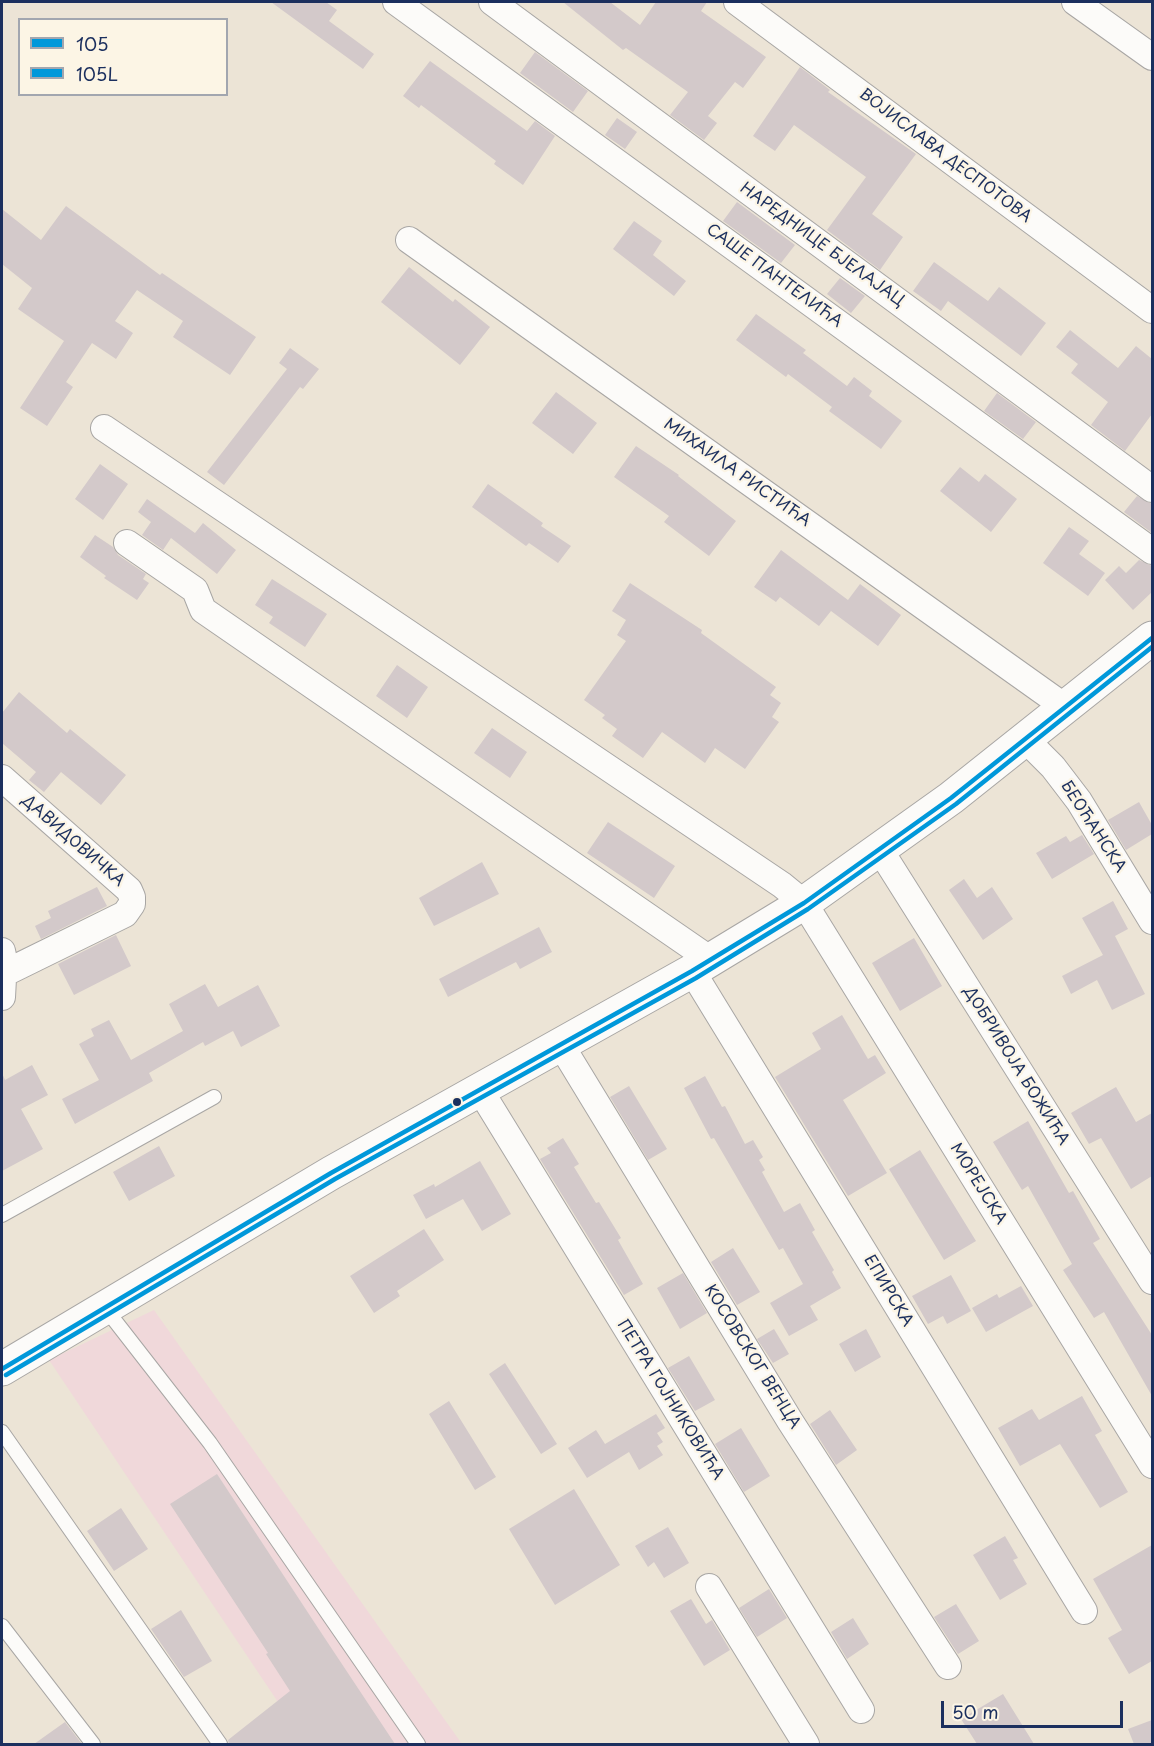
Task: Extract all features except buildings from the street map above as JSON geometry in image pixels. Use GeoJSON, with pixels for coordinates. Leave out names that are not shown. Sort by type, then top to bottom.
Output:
{"type":"FeatureCollection","features":[{"type":"Feature","properties":{"kind":"street","name":"САШЕ ПАНТЕЛИЋА"},"geometry":{"type":"LineString","coordinates":[[396,2],[1152,551]]}},
{"type":"Feature","properties":{"kind":"street","name":"НАРЕДНИЦЕ БЈЕЛАЈАЦ"},"geometry":{"type":"LineString","coordinates":[[492,2],[1152,489]]}},
{"type":"Feature","properties":{"kind":"street","name":"ВОЈИСЛАВА ДЕСПОТОВА"},"geometry":{"type":"LineString","coordinates":[[737,2],[1152,310]]}},
{"type":"Feature","properties":{"kind":"street"},"geometry":{"type":"LineString","coordinates":[[1075,2],[1152,57]]}},
{"type":"Feature","properties":{"kind":"street","name":"МИХАИЛА РИСТИЋА"},"geometry":{"type":"LineString","coordinates":[[409,240],[1065,707]]}},
{"type":"Feature","properties":{"kind":"street","name":"МОРЕЈСКА"},"geometry":{"type":"LineString","coordinates":[[104,428],[782,885],[804,903],[1152,1465]]}},
{"type":"Feature","properties":{"kind":"street"},"geometry":{"type":"LineString","coordinates":[[127,543],[195,590],[203,610],[702,966]]}},
{"type":"Feature","properties":{"kind":"street"},"geometry":{"type":"LineString","coordinates":[[2,1369],[331,1173],[702,966],[804,903],[951,798],[1152,638]]}},
{"type":"Feature","properties":{"kind":"street","name":"БЕОЋАНСКА"},"geometry":{"type":"LineString","coordinates":[[1025,739],[1053,767],[1079,801],[1152,921]]}},
{"type":"Feature","properties":{"kind":"street","name":"ДАВИДОВИЧКА"},"geometry":{"type":"LineString","coordinates":[[2,778],[129,890],[132,904],[124,914],[2,974]]}},
{"type":"Feature","properties":{"kind":"street","name":"ДОБРИВОЈА БОЖИЋА"},"geometry":{"type":"LineString","coordinates":[[880,850],[1152,1281]]}},
{"type":"Feature","properties":{"kind":"street","name":"ЕПИРСКА"},"geometry":{"type":"LineString","coordinates":[[702,966],[1084,1611]]}},
{"type":"Feature","properties":{"kind":"street","name":"КОСОВСКОГ ВЕНЦА"},"geometry":{"type":"LineString","coordinates":[[561,1045],[790,1421],[948,1666]]}},
{"type":"Feature","properties":{"kind":"street","name":"ПЕТРА ГОЈНИКОВИЋА"},"geometry":{"type":"LineString","coordinates":[[480,1090],[861,1710]]}},
{"type":"Feature","properties":{"kind":"street"},"geometry":{"type":"LineString","coordinates":[[709,1587],[806,1744]]}},
{"type":"Feature","properties":{"kind":"lane"},"geometry":{"type":"LineString","coordinates":[[2,1215],[214,1097]]}},
{"type":"Feature","properties":{"kind":"lane"},"geometry":{"type":"LineString","coordinates":[[105,1308],[210,1443],[418,1744]]}},
{"type":"Feature","properties":{"kind":"lane"},"geometry":{"type":"LineString","coordinates":[[2,1432],[220,1744]]}},
{"type":"Feature","properties":{"kind":"lane"},"geometry":{"type":"LineString","coordinates":[[2,1626],[93,1744]]}},
{"type":"Feature","properties":{"kind":"shaded area"},"geometry":{"type":"Polygon","coordinates":[[[154,1310],[462,1744],[306,1744],[49,1360],[154,1310]]]}},
{"type":"Feature","properties":{"kind":"transit line","name":"105"},"geometry":{"type":"LineString","coordinates":[[2,1369],[331,1173],[692,971],[804,903],[951,798],[1152,638]]}},
{"type":"Feature","properties":{"kind":"transit line","name":"105L"},"geometry":{"type":"LineString","coordinates":[[6,1375],[335,1179],[696,978],[808,909],[956,804],[1152,647]]}}]}
